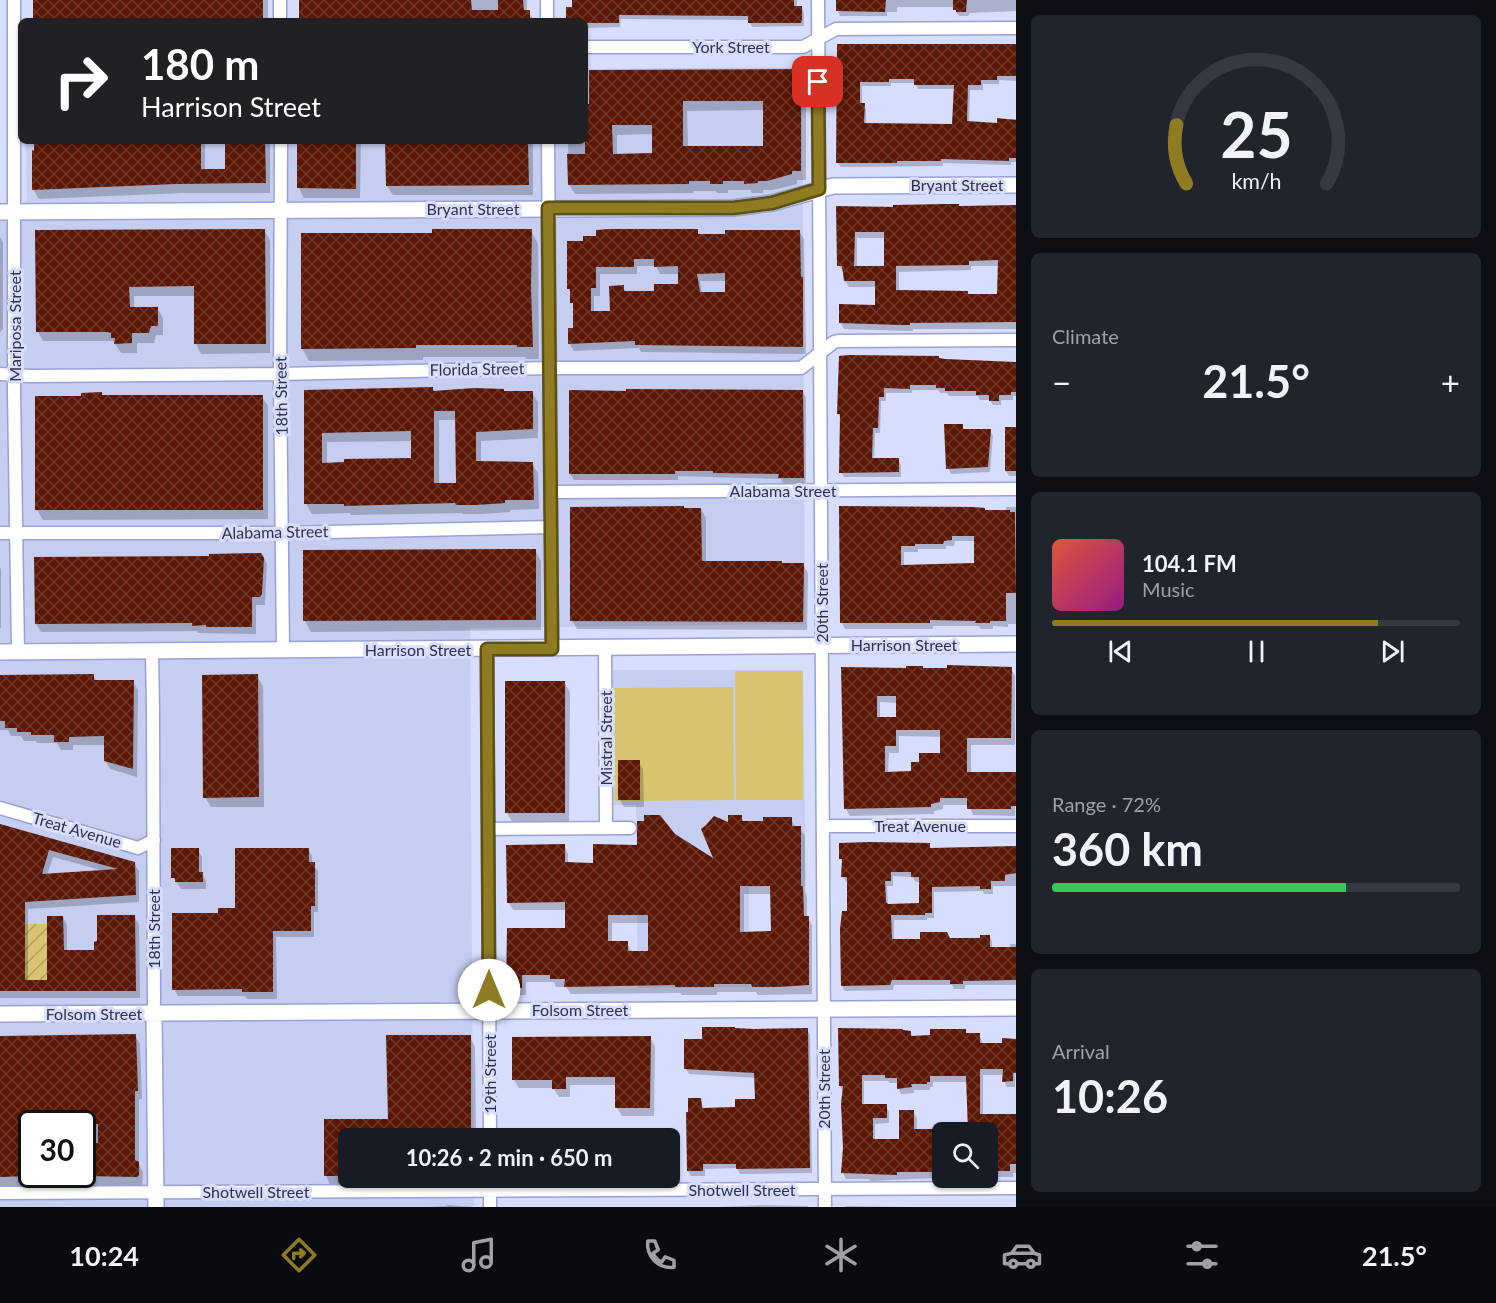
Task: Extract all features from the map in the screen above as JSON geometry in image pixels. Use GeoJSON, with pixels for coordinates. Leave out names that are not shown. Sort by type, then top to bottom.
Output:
{"type":"FeatureCollection","features":[{"type":"Feature","properties":{"kind":"street","name":"Mariposa Street"},"geometry":{"type":"LineString","coordinates":[[14,0],[17,52],[7,212],[14,375],[18,652]]}},
{"type":"Feature","properties":{"kind":"street"},"geometry":{"type":"LineString","coordinates":[[280,0],[280,18]]}},
{"type":"Feature","properties":{"kind":"street"},"geometry":{"type":"LineString","coordinates":[[547,0],[548,18]]}},
{"type":"Feature","properties":{"kind":"street","name":"20th Street"},"geometry":{"type":"LineString","coordinates":[[818,0],[825,1207]]}},
{"type":"Feature","properties":{"kind":"street","name":"York Street"},"geometry":{"type":"LineString","coordinates":[[588,47],[803,47],[836,29],[1016,28]]}},
{"type":"Feature","properties":{"kind":"street","name":"18th Street"},"geometry":{"type":"LineString","coordinates":[[281,144],[280,374],[283,651]]}},
{"type":"Feature","properties":{"kind":"street"},"geometry":{"type":"LineString","coordinates":[[548,144],[552,649]]}},
{"type":"Feature","properties":{"kind":"street","name":"Bryant Street"},"geometry":{"type":"LineString","coordinates":[[7,212],[733,208],[772,203],[833,186],[1016,185]]}},
{"type":"Feature","properties":{"kind":"street","name":"Florida Street"},"geometry":{"type":"LineString","coordinates":[[0,374],[280,374],[549,368],[801,368],[838,341],[1016,340]]}},
{"type":"Feature","properties":{"kind":"street","name":"Alabama Street"},"geometry":{"type":"LineString","coordinates":[[551,492],[1016,489]]}},
{"type":"Feature","properties":{"kind":"street","name":"Alabama Street"},"geometry":{"type":"LineString","coordinates":[[0,533],[282,532],[551,527]]}},
{"type":"Feature","properties":{"kind":"street","name":"Harrison Street"},"geometry":{"type":"LineString","coordinates":[[0,652],[1016,644]]}},
{"type":"Feature","properties":{"kind":"street","name":"19th Street"},"geometry":{"type":"LineString","coordinates":[[487,649],[490,1128]]}},
{"type":"Feature","properties":{"kind":"street","name":"Mistral Street"},"geometry":{"type":"LineString","coordinates":[[605,649],[606,828]]}},
{"type":"Feature","properties":{"kind":"street","name":"18th Street"},"geometry":{"type":"LineString","coordinates":[[152,652],[156,1199]]}},
{"type":"Feature","properties":{"kind":"street","name":"Treat Avenue"},"geometry":{"type":"LineString","coordinates":[[0,808],[138,848],[153,840]]}},
{"type":"Feature","properties":{"kind":"street","name":"Treat Avenue"},"geometry":{"type":"LineString","coordinates":[[824,826],[1016,826]]}},
{"type":"Feature","properties":{"kind":"street"},"geometry":{"type":"LineString","coordinates":[[488,829],[630,828]]}},
{"type":"Feature","properties":{"kind":"street","name":"Folsom Street"},"geometry":{"type":"LineString","coordinates":[[0,1014],[1016,1008]]}},
{"type":"Feature","properties":{"kind":"street"},"geometry":{"type":"LineString","coordinates":[[490,1188],[490,1207]]}},
{"type":"Feature","properties":{"kind":"street","name":"Shotwell Street"},"geometry":{"type":"LineString","coordinates":[[0,1192],[156,1199],[490,1192],[1016,1188]]}},
{"type":"Feature","properties":{"kind":"shaded area"},"geometry":{"type":"Polygon","coordinates":[[[802,67],[805,624],[470,628],[473,1128],[338,1128],[338,1188],[473,1188],[474,1207],[0,1207],[0,221],[27,221],[26,144],[588,144],[588,69],[802,67]]]}},
{"type":"Feature","properties":{"kind":"shaded area"},"geometry":{"type":"Polygon","coordinates":[[[611,670],[803,670],[806,886],[749,887],[749,987],[638,988],[636,805],[613,805],[611,670]]]}},
{"type":"Feature","properties":{"kind":"shaded area"},"geometry":{"type":"Polygon","coordinates":[[[735,671],[803,671],[803,800],[736,800],[735,671]]]}},
{"type":"Feature","properties":{"kind":"shaded area"},"geometry":{"type":"Polygon","coordinates":[[[733,687],[734,800],[615,801],[614,688],[733,687]]]}},
{"type":"Feature","properties":{"kind":"shaded area"},"geometry":{"type":"Polygon","coordinates":[[[25,924],[47,924],[47,980],[25,980],[25,924]]]}},
{"type":"Feature","properties":{"kind":"building"},"geometry":{"type":"Polygon","coordinates":[[[33,0],[263,0],[263,18],[33,18],[33,0]]]}},
{"type":"Feature","properties":{"kind":"building"},"geometry":{"type":"Polygon","coordinates":[[[299,0],[471,0],[472,10],[498,10],[498,0],[523,0],[524,10],[530,10],[530,18],[299,18],[299,0]]]}},
{"type":"Feature","properties":{"kind":"building"},"geometry":{"type":"Polygon","coordinates":[[[572,0],[794,0],[794,6],[802,6],[802,20],[801,23],[748,23],[748,16],[619,15],[619,23],[588,23],[588,18],[566,18],[566,7],[572,7],[572,0]]]}},
{"type":"Feature","properties":{"kind":"building"},"geometry":{"type":"Polygon","coordinates":[[[836,0],[886,0],[885,12],[836,11],[836,0]]]}},
{"type":"Feature","properties":{"kind":"building"},"geometry":{"type":"Polygon","coordinates":[[[953,0],[967,0],[966,12],[953,10],[953,0]]]}},
{"type":"Feature","properties":{"kind":"building"},"geometry":{"type":"Polygon","coordinates":[[[837,44],[1016,44],[1016,76],[997,76],[997,80],[981,80],[981,85],[968,85],[967,121],[997,123],[997,118],[1016,120],[1016,158],[1009,158],[1009,161],[941,159],[941,161],[897,161],[897,163],[836,163],[837,44]],[[914,79],[860,82],[860,103],[865,103],[864,123],[952,124],[954,85],[914,85],[914,79]]]}},
{"type":"Feature","properties":{"kind":"building"},"geometry":{"type":"Polygon","coordinates":[[[801,69],[801,171],[792,171],[792,174],[767,181],[744,184],[744,181],[723,181],[723,184],[710,184],[710,181],[689,181],[689,184],[568,185],[567,154],[585,154],[585,144],[588,144],[589,70],[801,69]],[[683,101],[683,146],[763,146],[763,101],[683,101]],[[612,125],[613,154],[652,153],[652,125],[612,125]]]}},
{"type":"Feature","properties":{"kind":"building"},"geometry":{"type":"Polygon","coordinates":[[[34,144],[201,144],[201,169],[225,169],[225,144],[265,144],[266,183],[32,190],[32,150],[34,151],[34,144]]]}},
{"type":"Feature","properties":{"kind":"building"},"geometry":{"type":"Polygon","coordinates":[[[297,144],[356,144],[356,189],[297,188],[297,144]]]}},
{"type":"Feature","properties":{"kind":"building"},"geometry":{"type":"Polygon","coordinates":[[[385,144],[528,144],[529,185],[386,186],[385,144]]]}},
{"type":"Feature","properties":{"kind":"building"},"geometry":{"type":"Polygon","coordinates":[[[893,205],[1016,205],[1016,322],[910,323],[910,325],[839,323],[839,304],[875,305],[875,281],[844,281],[842,266],[837,266],[836,206],[893,207],[893,205]],[[855,232],[854,266],[884,266],[884,232],[855,232]],[[998,260],[969,261],[969,265],[896,266],[896,290],[968,291],[968,294],[997,294],[998,260]]]}},
{"type":"Feature","properties":{"kind":"building"},"geometry":{"type":"Polygon","coordinates":[[[265,229],[266,344],[194,344],[194,286],[129,287],[130,307],[158,307],[158,326],[151,326],[149,333],[132,333],[132,343],[114,344],[115,338],[111,338],[111,333],[107,332],[36,332],[35,230],[265,229]]]}},
{"type":"Feature","properties":{"kind":"building"},"geometry":{"type":"Polygon","coordinates":[[[432,229],[532,229],[533,347],[416,345],[416,348],[301,349],[301,233],[432,233],[432,229]]]}},
{"type":"Feature","properties":{"kind":"building"},"geometry":{"type":"Polygon","coordinates":[[[698,229],[698,234],[725,234],[725,230],[800,230],[803,347],[635,345],[635,341],[568,344],[568,328],[573,328],[573,303],[570,303],[570,289],[567,289],[567,241],[583,241],[583,236],[596,236],[596,230],[698,229]],[[634,259],[634,267],[596,267],[596,288],[591,288],[591,311],[610,311],[609,286],[624,285],[624,291],[654,291],[654,284],[678,284],[678,266],[654,267],[654,259],[634,259]],[[725,273],[697,274],[700,292],[725,292],[725,273]]]}},
{"type":"Feature","properties":{"kind":"building"},"geometry":{"type":"Polygon","coordinates":[[[839,356],[939,356],[945,359],[1016,362],[1016,392],[1011,392],[1011,395],[999,395],[999,401],[989,401],[989,395],[976,395],[976,391],[945,391],[945,388],[936,388],[936,385],[910,385],[910,389],[884,388],[884,397],[879,397],[878,428],[873,428],[872,458],[899,458],[899,472],[839,473],[840,414],[837,414],[839,356]]]}},
{"type":"Feature","properties":{"kind":"building"},"geometry":{"type":"Polygon","coordinates":[[[433,387],[433,391],[474,388],[533,391],[533,429],[476,432],[476,461],[533,462],[534,500],[505,500],[505,503],[476,505],[456,505],[455,503],[344,506],[344,504],[304,504],[304,390],[433,387]],[[434,411],[434,483],[456,483],[455,411],[434,411]],[[411,431],[322,433],[322,463],[344,462],[344,459],[411,458],[411,431]]]}},
{"type":"Feature","properties":{"kind":"building"},"geometry":{"type":"Polygon","coordinates":[[[626,389],[803,390],[804,478],[778,478],[779,474],[713,473],[713,471],[675,471],[675,474],[569,474],[569,390],[626,391],[626,389]]]}},
{"type":"Feature","properties":{"kind":"building"},"geometry":{"type":"Polygon","coordinates":[[[102,392],[102,395],[263,395],[263,510],[35,510],[35,396],[81,396],[81,393],[102,392]]]}},
{"type":"Feature","properties":{"kind":"building"},"geometry":{"type":"Polygon","coordinates":[[[944,424],[963,424],[963,429],[991,429],[988,467],[946,469],[944,424]]]}},
{"type":"Feature","properties":{"kind":"building"},"geometry":{"type":"Polygon","coordinates":[[[1005,427],[1016,427],[1016,471],[1005,471],[1005,427]]]}},
{"type":"Feature","properties":{"kind":"building"},"geometry":{"type":"Polygon","coordinates":[[[684,506],[684,508],[701,508],[702,561],[804,563],[803,622],[570,621],[570,507],[684,506]]]}},
{"type":"Feature","properties":{"kind":"building"},"geometry":{"type":"Polygon","coordinates":[[[839,506],[973,507],[1015,512],[1016,593],[1006,593],[1006,621],[975,623],[976,621],[930,620],[930,623],[840,623],[839,506]],[[952,536],[952,540],[944,541],[943,544],[901,546],[901,565],[974,563],[974,536],[952,536]]]}},
{"type":"Feature","properties":{"kind":"building"},"geometry":{"type":"Polygon","coordinates":[[[536,549],[536,620],[303,621],[303,550],[536,549]]]}},
{"type":"Feature","properties":{"kind":"building"},"geometry":{"type":"Polygon","coordinates":[[[261,553],[264,558],[262,594],[260,597],[252,597],[252,627],[206,627],[206,625],[192,626],[192,623],[35,624],[34,557],[209,556],[209,554],[261,553]]]}},
{"type":"Feature","properties":{"kind":"building"},"geometry":{"type":"Polygon","coordinates":[[[947,665],[1012,667],[1011,738],[967,738],[967,772],[1016,772],[1016,806],[1011,806],[1011,809],[967,809],[967,798],[940,798],[940,802],[931,804],[931,807],[844,809],[841,667],[947,668],[947,665]],[[877,696],[877,717],[896,717],[896,696],[877,696]],[[896,730],[896,746],[885,746],[885,772],[911,771],[911,762],[919,762],[919,753],[940,753],[940,730],[896,730]]]}},
{"type":"Feature","properties":{"kind":"building"},"geometry":{"type":"Polygon","coordinates":[[[94,674],[94,680],[134,680],[133,769],[104,761],[104,736],[69,737],[69,742],[54,742],[54,735],[31,735],[31,732],[17,732],[17,728],[5,728],[5,721],[0,721],[0,675],[94,674]]]}},
{"type":"Feature","properties":{"kind":"building"},"geometry":{"type":"Polygon","coordinates":[[[258,674],[259,797],[203,798],[202,675],[258,674]]]}},
{"type":"Feature","properties":{"kind":"building"},"geometry":{"type":"Polygon","coordinates":[[[505,681],[565,681],[565,813],[505,813],[505,681]]]}},
{"type":"Feature","properties":{"kind":"building"},"geometry":{"type":"Polygon","coordinates":[[[618,760],[640,760],[640,800],[618,800],[618,760]]]}},
{"type":"Feature","properties":{"kind":"building"},"geometry":{"type":"Polygon","coordinates":[[[644,815],[660,815],[675,834],[713,858],[701,829],[714,816],[728,822],[728,815],[742,815],[742,821],[763,821],[763,817],[792,817],[792,826],[801,826],[801,886],[803,886],[804,916],[809,916],[809,985],[564,987],[565,979],[550,979],[550,975],[522,975],[522,988],[506,988],[507,928],[565,928],[565,902],[507,903],[506,845],[565,844],[565,862],[593,863],[593,844],[637,845],[637,821],[644,821],[644,815]],[[740,886],[740,932],[771,931],[770,886],[740,886]],[[608,915],[608,941],[628,941],[628,951],[648,951],[648,915],[608,915]]]}},
{"type":"Feature","properties":{"kind":"building"},"geometry":{"type":"Polygon","coordinates":[[[0,824],[135,862],[136,895],[25,902],[25,980],[47,980],[47,916],[63,916],[64,950],[94,950],[94,942],[97,941],[97,915],[135,915],[136,991],[0,991],[0,824]],[[49,850],[42,874],[118,869],[49,850]]]}},
{"type":"Feature","properties":{"kind":"building"},"geometry":{"type":"Polygon","coordinates":[[[839,843],[930,843],[930,848],[1016,846],[1016,873],[1005,875],[1005,881],[991,881],[991,889],[980,889],[980,886],[932,887],[932,913],[891,915],[892,939],[920,939],[920,932],[947,932],[950,938],[980,938],[980,935],[990,935],[990,947],[1016,947],[1016,980],[963,981],[963,984],[950,984],[950,980],[892,980],[890,985],[841,986],[840,929],[842,911],[847,911],[847,877],[841,877],[842,859],[839,859],[839,843]],[[891,872],[891,881],[885,881],[888,904],[919,903],[919,877],[911,877],[911,872],[891,872]]]}},
{"type":"Feature","properties":{"kind":"building"},"geometry":{"type":"Polygon","coordinates":[[[171,848],[199,848],[199,872],[203,872],[203,882],[175,882],[175,878],[171,878],[171,848]]]}},
{"type":"Feature","properties":{"kind":"building"},"geometry":{"type":"Polygon","coordinates":[[[235,848],[309,848],[309,862],[315,862],[315,906],[311,906],[311,931],[273,931],[273,992],[242,992],[242,989],[172,990],[172,913],[218,913],[218,908],[235,908],[235,848]]]}},
{"type":"Feature","properties":{"kind":"building"},"geometry":{"type":"Polygon","coordinates":[[[702,1027],[808,1028],[810,1168],[736,1169],[736,1164],[703,1164],[703,1171],[687,1171],[686,1112],[688,1112],[688,1098],[701,1098],[702,1108],[735,1107],[735,1099],[755,1099],[754,1073],[684,1069],[684,1039],[702,1039],[702,1027]]]}},
{"type":"Feature","properties":{"kind":"building"},"geometry":{"type":"Polygon","coordinates":[[[838,1028],[903,1029],[911,1031],[911,1036],[930,1035],[930,1029],[966,1029],[966,1033],[980,1033],[980,1043],[1002,1043],[1002,1038],[1016,1039],[1016,1073],[1013,1073],[1013,1081],[1002,1082],[1003,1069],[980,1069],[980,1114],[1016,1114],[1016,1164],[1010,1164],[1010,1171],[998,1171],[998,1122],[968,1122],[966,1076],[930,1076],[930,1082],[927,1084],[911,1084],[912,1087],[897,1089],[897,1078],[885,1078],[885,1075],[862,1075],[862,1104],[887,1104],[887,1118],[873,1118],[873,1139],[899,1139],[899,1110],[914,1110],[914,1129],[932,1129],[932,1172],[897,1172],[897,1175],[841,1173],[843,1086],[839,1086],[838,1028]]]}},
{"type":"Feature","properties":{"kind":"building"},"geometry":{"type":"Polygon","coordinates":[[[136,1034],[138,1091],[135,1091],[135,1160],[139,1162],[137,1177],[96,1176],[98,1124],[96,1124],[96,1110],[18,1110],[18,1176],[0,1177],[0,1036],[136,1034]]]}},
{"type":"Feature","properties":{"kind":"building"},"geometry":{"type":"Polygon","coordinates":[[[386,1035],[471,1035],[471,1128],[338,1128],[338,1176],[324,1176],[324,1119],[388,1119],[386,1035]]]}},
{"type":"Feature","properties":{"kind":"building"},"geometry":{"type":"Polygon","coordinates":[[[651,1036],[650,1108],[615,1108],[615,1077],[566,1077],[566,1089],[552,1089],[552,1080],[512,1080],[512,1037],[651,1036]]]}},
{"type":"Feature","properties":{"kind":"route"},"geometry":{"type":"LineString","coordinates":[[489,990],[487,649],[552,649],[548,208],[733,208],[772,203],[819,189],[818,82]]}}]}
